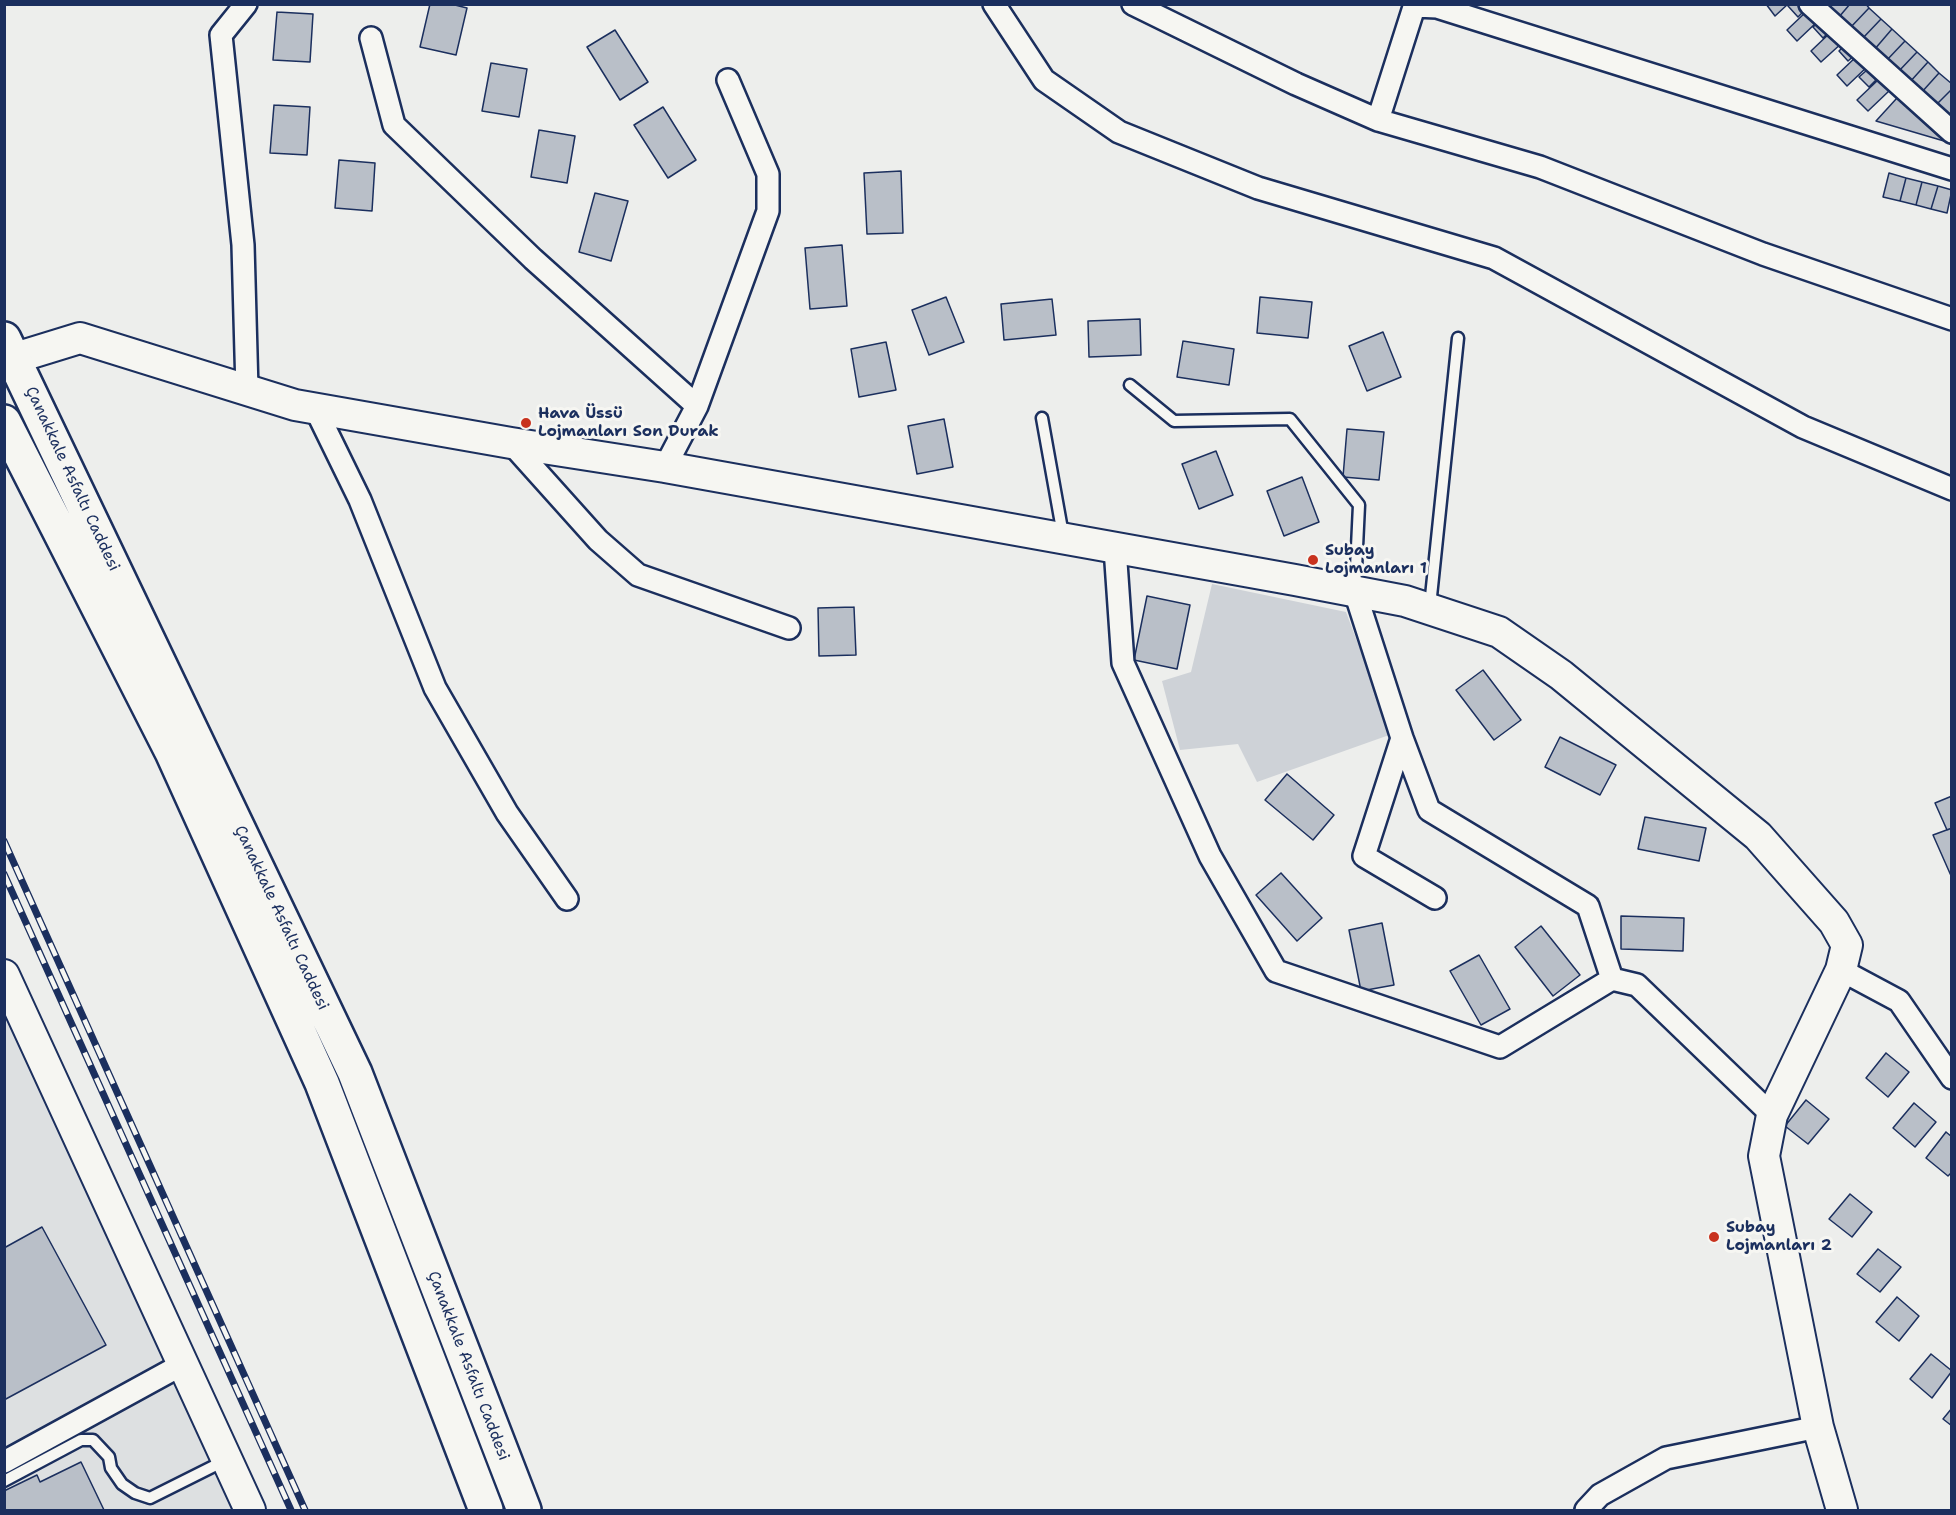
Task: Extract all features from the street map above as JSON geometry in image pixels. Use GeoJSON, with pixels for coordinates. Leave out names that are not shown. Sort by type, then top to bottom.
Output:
{"type":"FeatureCollection","features":[{"type":"Feature","properties":{"kind":"highway","name":"Çanakkale Asfaltı Caddesi"},"geometry":{"type":"LineString","coordinates":[[10,349],[355,1073],[524,1510]]}},
{"type":"Feature","properties":{"kind":"highway","name":"Çanakkale Asfaltı Caddesi"},"geometry":{"type":"LineString","coordinates":[[4,422],[172,752],[322,1083],[486,1510]]}},
{"type":"Feature","properties":{"kind":"street"},"geometry":{"type":"LineString","coordinates":[[246,4],[221,35],[243,245],[247,390]]}},
{"type":"Feature","properties":{"kind":"street"},"geometry":{"type":"LineString","coordinates":[[994,4],[1044,80],[1119,132],[1258,188],[1494,258],[1803,427],[1952,489]]}},
{"type":"Feature","properties":{"kind":"street"},"geometry":{"type":"LineString","coordinates":[[1132,4],[1296,84],[1378,120],[1540,167],[1763,254],[1952,319]]}},
{"type":"Feature","properties":{"kind":"street"},"geometry":{"type":"LineString","coordinates":[[1810,4],[1952,132]]}},
{"type":"Feature","properties":{"kind":"street"},"geometry":{"type":"LineString","coordinates":[[1378,120],[1415,5],[1437,7],[1952,169]]}},
{"type":"Feature","properties":{"kind":"street"},"geometry":{"type":"LineString","coordinates":[[371,38],[394,125],[533,259],[697,406]]}},
{"type":"Feature","properties":{"kind":"street"},"geometry":{"type":"LineString","coordinates":[[665,467],[697,406],[768,212],[768,174],[728,80]]}},
{"type":"Feature","properties":{"kind":"street"},"geometry":{"type":"LineString","coordinates":[[10,349],[80,338],[247,390],[315,408],[511,443],[665,467],[1405,601],[1499,632],[1561,675],[1758,836],[1834,921],[1847,945],[1841,970],[1772,1115],[1764,1156],[1818,1427],[1842,1510]]}},
{"type":"Feature","properties":{"kind":"street"},"geometry":{"type":"LineString","coordinates":[[315,408],[360,500],[435,687],[507,813],[567,898]]}},
{"type":"Feature","properties":{"kind":"street"},"geometry":{"type":"LineString","coordinates":[[511,443],[598,540],[638,575],[789,628]]}},
{"type":"Feature","properties":{"kind":"street"},"geometry":{"type":"LineString","coordinates":[[1115,548],[1123,663],[1210,856],[1276,971],[1500,1047],[1612,979],[1637,985],[1772,1115]]}},
{"type":"Feature","properties":{"kind":"street"},"geometry":{"type":"LineString","coordinates":[[1355,592],[1402,738],[1429,810],[1588,906],[1612,979]]}},
{"type":"Feature","properties":{"kind":"street"},"geometry":{"type":"LineString","coordinates":[[1402,738],[1364,856],[1435,898]]}},
{"type":"Feature","properties":{"kind":"street"},"geometry":{"type":"LineString","coordinates":[[1841,970],[1899,1001],[1952,1078]]}},
{"type":"Feature","properties":{"kind":"street"},"geometry":{"type":"LineString","coordinates":[[4,975],[250,1510]]}},
{"type":"Feature","properties":{"kind":"street"},"geometry":{"type":"LineString","coordinates":[[4,1462],[183,1364]]}},
{"type":"Feature","properties":{"kind":"street"},"geometry":{"type":"LineString","coordinates":[[1586,1510],[1600,1495],[1666,1458],[1818,1427]]}},
{"type":"Feature","properties":{"kind":"lane"},"geometry":{"type":"LineString","coordinates":[[1430,610],[1458,338]]}},
{"type":"Feature","properties":{"kind":"lane"},"geometry":{"type":"LineString","coordinates":[[1130,385],[1174,421],[1290,420],[1359,505],[1355,592]]}},
{"type":"Feature","properties":{"kind":"lane"},"geometry":{"type":"LineString","coordinates":[[1042,418],[1064,539]]}},
{"type":"Feature","properties":{"kind":"lane"},"geometry":{"type":"LineString","coordinates":[[4,1481],[81,1440],[93,1440],[109,1457],[111,1468],[122,1484],[135,1494],[150,1498],[227,1460]]}},
{"type":"Feature","properties":{"kind":"shaded area"},"geometry":{"type":"Polygon","coordinates":[[[1212,584],[1346,612],[1392,734],[1257,782],[1238,744],[1180,750],[1162,681],[1191,672],[1212,584]]]}},
{"type":"Feature","properties":{"kind":"shaded area"},"geometry":{"type":"Polygon","coordinates":[[[5,978],[248,1510],[5,1510],[5,978]]]}},
{"type":"Feature","properties":{"kind":"building"},"geometry":{"type":"Polygon","coordinates":[[[430,4],[451,4],[467,8],[456,55],[420,47],[430,4]]]}},
{"type":"Feature","properties":{"kind":"building"},"geometry":{"type":"Polygon","coordinates":[[[1766,4],[1788,4],[1775,16],[1766,4]]]}},
{"type":"Feature","properties":{"kind":"building"},"geometry":{"type":"Polygon","coordinates":[[[1800,4],[1805,10],[1798,17],[1788,6],[1800,4]]]}},
{"type":"Feature","properties":{"kind":"building"},"geometry":{"type":"Polygon","coordinates":[[[1828,4],[1850,4],[1839,17],[1827,6],[1828,4]]]}},
{"type":"Feature","properties":{"kind":"building"},"geometry":{"type":"Polygon","coordinates":[[[1850,4],[1866,4],[1869,8],[1850,28],[1839,17],[1850,4]]]}},
{"type":"Feature","properties":{"kind":"building"},"geometry":{"type":"Polygon","coordinates":[[[1869,8],[1881,19],[1862,39],[1850,28],[1869,8]]]}},
{"type":"Feature","properties":{"kind":"building"},"geometry":{"type":"Polygon","coordinates":[[[1808,10],[1818,21],[1797,41],[1787,30],[1808,10]]]}},
{"type":"Feature","properties":{"kind":"building"},"geometry":{"type":"Polygon","coordinates":[[[277,12],[313,14],[310,62],[273,60],[277,12]]]}},
{"type":"Feature","properties":{"kind":"building"},"geometry":{"type":"Polygon","coordinates":[[[1881,19],[1892,29],[1874,50],[1862,39],[1881,19]]]}},
{"type":"Feature","properties":{"kind":"building"},"geometry":{"type":"Polygon","coordinates":[[[1820,21],[1830,31],[1823,38],[1813,27],[1820,21]]]}},
{"type":"Feature","properties":{"kind":"building"},"geometry":{"type":"Polygon","coordinates":[[[1892,29],[1905,41],[1886,61],[1874,50],[1892,29]]]}},
{"type":"Feature","properties":{"kind":"building"},"geometry":{"type":"Polygon","coordinates":[[[615,30],[648,82],[620,100],[587,47],[615,30]]]}},
{"type":"Feature","properties":{"kind":"building"},"geometry":{"type":"Polygon","coordinates":[[[1832,31],[1843,42],[1821,62],[1811,51],[1832,31]]]}},
{"type":"Feature","properties":{"kind":"building"},"geometry":{"type":"Polygon","coordinates":[[[1905,41],[1917,52],[1898,72],[1886,61],[1905,41]]]}},
{"type":"Feature","properties":{"kind":"building"},"geometry":{"type":"Polygon","coordinates":[[[1846,44],[1856,54],[1848,61],[1839,51],[1846,44]]]}},
{"type":"Feature","properties":{"kind":"building"},"geometry":{"type":"Polygon","coordinates":[[[1917,52],[1928,62],[1909,83],[1898,72],[1917,52]]]}},
{"type":"Feature","properties":{"kind":"building"},"geometry":{"type":"Polygon","coordinates":[[[1858,55],[1868,66],[1847,86],[1837,75],[1858,55]]]}},
{"type":"Feature","properties":{"kind":"building"},"geometry":{"type":"Polygon","coordinates":[[[1928,62],[1939,73],[1921,93],[1909,83],[1928,62]]]}},
{"type":"Feature","properties":{"kind":"building"},"geometry":{"type":"Polygon","coordinates":[[[491,63],[527,69],[519,117],[482,111],[491,63]]]}},
{"type":"Feature","properties":{"kind":"building"},"geometry":{"type":"Polygon","coordinates":[[[1867,70],[1876,80],[1869,87],[1859,77],[1867,70]]]}},
{"type":"Feature","properties":{"kind":"building"},"geometry":{"type":"Polygon","coordinates":[[[1939,73],[1952,84],[1952,89],[1935,106],[1921,93],[1939,73]]]}},
{"type":"Feature","properties":{"kind":"building"},"geometry":{"type":"Polygon","coordinates":[[[1878,80],[1889,91],[1868,111],[1857,100],[1878,80]]]}},
{"type":"Feature","properties":{"kind":"building"},"geometry":{"type":"Polygon","coordinates":[[[1952,89],[1952,112],[1946,117],[1935,106],[1952,89]]]}},
{"type":"Feature","properties":{"kind":"building"},"geometry":{"type":"Polygon","coordinates":[[[1897,98],[1944,141],[1876,121],[1897,98]]]}},
{"type":"Feature","properties":{"kind":"building"},"geometry":{"type":"Polygon","coordinates":[[[274,105],[310,107],[307,155],[270,153],[274,105]]]}},
{"type":"Feature","properties":{"kind":"building"},"geometry":{"type":"Polygon","coordinates":[[[663,107],[696,160],[668,178],[634,125],[663,107]]]}},
{"type":"Feature","properties":{"kind":"building"},"geometry":{"type":"Polygon","coordinates":[[[539,130],[575,136],[567,183],[531,177],[539,130]]]}},
{"type":"Feature","properties":{"kind":"building"},"geometry":{"type":"Polygon","coordinates":[[[339,160],[375,163],[372,211],[335,208],[339,160]]]}},
{"type":"Feature","properties":{"kind":"building"},"geometry":{"type":"Polygon","coordinates":[[[901,171],[903,233],[867,234],[864,173],[901,171]]]}},
{"type":"Feature","properties":{"kind":"building"},"geometry":{"type":"Polygon","coordinates":[[[1889,173],[1906,178],[1900,201],[1883,197],[1889,173]]]}},
{"type":"Feature","properties":{"kind":"building"},"geometry":{"type":"Polygon","coordinates":[[[1906,178],[1922,182],[1916,205],[1900,201],[1906,178]]]}},
{"type":"Feature","properties":{"kind":"building"},"geometry":{"type":"Polygon","coordinates":[[[1922,182],[1938,186],[1931,209],[1916,205],[1922,182]]]}},
{"type":"Feature","properties":{"kind":"building"},"geometry":{"type":"Polygon","coordinates":[[[1938,186],[1952,190],[1947,213],[1931,209],[1938,186]]]}},
{"type":"Feature","properties":{"kind":"building"},"geometry":{"type":"Polygon","coordinates":[[[595,193],[628,201],[611,261],[579,252],[595,193]]]}},
{"type":"Feature","properties":{"kind":"building"},"geometry":{"type":"Polygon","coordinates":[[[842,245],[847,306],[810,309],[805,248],[842,245]]]}},
{"type":"Feature","properties":{"kind":"building"},"geometry":{"type":"Polygon","coordinates":[[[946,297],[964,342],[929,355],[912,310],[946,297]]]}},
{"type":"Feature","properties":{"kind":"building"},"geometry":{"type":"Polygon","coordinates":[[[1260,297],[1312,302],[1308,338],[1257,333],[1260,297]]]}},
{"type":"Feature","properties":{"kind":"building"},"geometry":{"type":"Polygon","coordinates":[[[1052,299],[1056,335],[1004,340],[1001,304],[1052,299]]]}},
{"type":"Feature","properties":{"kind":"building"},"geometry":{"type":"Polygon","coordinates":[[[1140,319],[1141,355],[1089,357],[1088,321],[1140,319]]]}},
{"type":"Feature","properties":{"kind":"building"},"geometry":{"type":"Polygon","coordinates":[[[1383,332],[1401,377],[1367,391],[1349,346],[1383,332]]]}},
{"type":"Feature","properties":{"kind":"building"},"geometry":{"type":"Polygon","coordinates":[[[1183,341],[1234,349],[1229,385],[1177,377],[1183,341]]]}},
{"type":"Feature","properties":{"kind":"building"},"geometry":{"type":"Polygon","coordinates":[[[886,342],[896,390],[859,397],[851,349],[886,342]]]}},
{"type":"Feature","properties":{"kind":"building"},"geometry":{"type":"Polygon","coordinates":[[[944,419],[953,467],[917,474],[908,426],[944,419]]]}},
{"type":"Feature","properties":{"kind":"building"},"geometry":{"type":"Polygon","coordinates":[[[1347,429],[1384,432],[1379,480],[1343,477],[1347,429]]]}},
{"type":"Feature","properties":{"kind":"building"},"geometry":{"type":"Polygon","coordinates":[[[1216,451],[1233,495],[1199,509],[1182,464],[1216,451]]]}},
{"type":"Feature","properties":{"kind":"building"},"geometry":{"type":"Polygon","coordinates":[[[1302,477],[1319,522],[1284,536],[1267,491],[1302,477]]]}},
{"type":"Feature","properties":{"kind":"building"},"geometry":{"type":"Polygon","coordinates":[[[1147,596],[1190,605],[1177,669],[1134,660],[1147,596]]]}},
{"type":"Feature","properties":{"kind":"building"},"geometry":{"type":"Polygon","coordinates":[[[854,607],[856,655],[819,656],[818,608],[854,607]]]}},
{"type":"Feature","properties":{"kind":"building"},"geometry":{"type":"Polygon","coordinates":[[[1483,670],[1521,720],[1494,740],[1456,690],[1483,670]]]}},
{"type":"Feature","properties":{"kind":"building"},"geometry":{"type":"Polygon","coordinates":[[[1560,737],[1616,765],[1600,795],[1545,767],[1560,737]]]}},
{"type":"Feature","properties":{"kind":"building"},"geometry":{"type":"Polygon","coordinates":[[[1287,774],[1334,815],[1313,840],[1265,800],[1287,774]]]}},
{"type":"Feature","properties":{"kind":"building"},"geometry":{"type":"Polygon","coordinates":[[[1952,796],[1952,828],[1947,830],[1935,803],[1952,796]]]}},
{"type":"Feature","properties":{"kind":"building"},"geometry":{"type":"Polygon","coordinates":[[[1645,817],[1706,828],[1699,861],[1638,849],[1645,817]]]}},
{"type":"Feature","properties":{"kind":"building"},"geometry":{"type":"Polygon","coordinates":[[[1952,828],[1952,878],[1933,835],[1952,828]]]}},
{"type":"Feature","properties":{"kind":"building"},"geometry":{"type":"Polygon","coordinates":[[[1281,873],[1322,918],[1297,941],[1256,895],[1281,873]]]}},
{"type":"Feature","properties":{"kind":"building"},"geometry":{"type":"Polygon","coordinates":[[[1621,916],[1684,918],[1683,951],[1621,949],[1621,916]]]}},
{"type":"Feature","properties":{"kind":"building"},"geometry":{"type":"Polygon","coordinates":[[[1382,923],[1394,985],[1361,991],[1349,930],[1382,923]]]}},
{"type":"Feature","properties":{"kind":"building"},"geometry":{"type":"Polygon","coordinates":[[[1541,926],[1580,975],[1553,996],[1515,947],[1541,926]]]}},
{"type":"Feature","properties":{"kind":"building"},"geometry":{"type":"Polygon","coordinates":[[[1479,955],[1510,1009],[1481,1025],[1450,971],[1479,955]]]}},
{"type":"Feature","properties":{"kind":"building"},"geometry":{"type":"Polygon","coordinates":[[[1886,1053],[1909,1072],[1888,1097],[1866,1078],[1886,1053]]]}},
{"type":"Feature","properties":{"kind":"building"},"geometry":{"type":"Polygon","coordinates":[[[1806,1100],[1829,1119],[1808,1144],[1785,1126],[1806,1100]]]}},
{"type":"Feature","properties":{"kind":"building"},"geometry":{"type":"Polygon","coordinates":[[[1914,1103],[1936,1122],[1915,1147],[1893,1128],[1914,1103]]]}},
{"type":"Feature","properties":{"kind":"building"},"geometry":{"type":"Polygon","coordinates":[[[1946,1132],[1952,1137],[1952,1172],[1948,1176],[1926,1158],[1946,1132]]]}},
{"type":"Feature","properties":{"kind":"building"},"geometry":{"type":"Polygon","coordinates":[[[1850,1194],[1872,1212],[1852,1237],[1829,1219],[1850,1194]]]}},
{"type":"Feature","properties":{"kind":"building"},"geometry":{"type":"Polygon","coordinates":[[[42,1227],[106,1345],[4,1400],[4,1248],[42,1227]]]}},
{"type":"Feature","properties":{"kind":"building"},"geometry":{"type":"Polygon","coordinates":[[[1878,1249],[1901,1267],[1880,1292],[1857,1274],[1878,1249]]]}},
{"type":"Feature","properties":{"kind":"building"},"geometry":{"type":"Polygon","coordinates":[[[1897,1297],[1919,1316],[1899,1341],[1876,1322],[1897,1297]]]}},
{"type":"Feature","properties":{"kind":"building"},"geometry":{"type":"Polygon","coordinates":[[[1931,1354],[1952,1371],[1932,1398],[1910,1379],[1931,1354]]]}},
{"type":"Feature","properties":{"kind":"building"},"geometry":{"type":"Polygon","coordinates":[[[1952,1408],[1952,1426],[1943,1419],[1952,1408]]]}},
{"type":"Feature","properties":{"kind":"building"},"geometry":{"type":"Polygon","coordinates":[[[81,1462],[104,1510],[4,1510],[4,1491],[37,1475],[40,1482],[81,1462]]]}},
{"type":"Feature","properties":{"kind":"railway"},"geometry":{"type":"LineString","coordinates":[[4,841],[305,1510]]}},
{"type":"Feature","properties":{"kind":"railway"},"geometry":{"type":"LineString","coordinates":[[4,874],[291,1510]]}},
{"type":"Feature","properties":{"kind":"place","name":"Hava Üssü Lojmanları Son Durak"},"geometry":{"type":"Point","coordinates":[526,423]}},
{"type":"Feature","properties":{"kind":"place","name":"Subay Lojmanları 1"},"geometry":{"type":"Point","coordinates":[1313,560]}},
{"type":"Feature","properties":{"kind":"place","name":"Subay Lojmanları 2"},"geometry":{"type":"Point","coordinates":[1714,1237]}}]}
